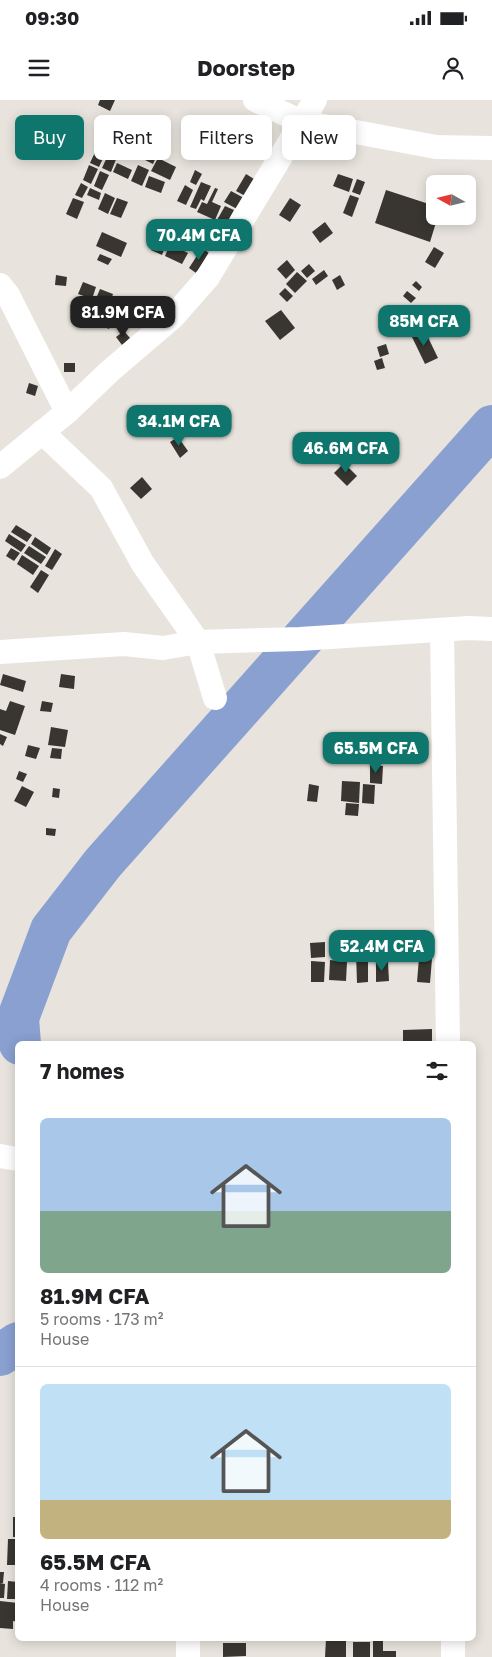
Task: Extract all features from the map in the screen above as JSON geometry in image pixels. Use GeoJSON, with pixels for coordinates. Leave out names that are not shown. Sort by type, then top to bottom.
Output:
{"type":"FeatureCollection","features":[{"type":"Feature","properties":{"kind":"street"},"geometry":{"type":"LineString","coordinates":[[255,100],[287,115]]}},
{"type":"Feature","properties":{"kind":"street"},"geometry":{"type":"LineString","coordinates":[[306,115],[315,100]]}},
{"type":"Feature","properties":{"kind":"street"},"geometry":{"type":"LineString","coordinates":[[356,132],[436,147],[492,148]]}},
{"type":"Feature","properties":{"kind":"street"},"geometry":{"type":"LineString","coordinates":[[0,467],[67,412],[110,371],[172,318],[208,277],[282,155]]}},
{"type":"Feature","properties":{"kind":"street"},"geometry":{"type":"LineString","coordinates":[[0,285],[8,295],[67,412]]}},
{"type":"Feature","properties":{"kind":"street"},"geometry":{"type":"LineString","coordinates":[[42,432],[101,488],[143,564],[198,642],[215,698]]}},
{"type":"Feature","properties":{"kind":"street"},"geometry":{"type":"LineString","coordinates":[[0,652],[124,644],[163,648],[198,642],[300,639],[442,630],[492,629]]}},
{"type":"Feature","properties":{"kind":"street"},"geometry":{"type":"LineString","coordinates":[[442,630],[448,1041]]}},
{"type":"Feature","properties":{"kind":"street"},"geometry":{"type":"LineString","coordinates":[[0,1156],[15,1158]]}},
{"type":"Feature","properties":{"kind":"street"},"geometry":{"type":"LineString","coordinates":[[188,1641],[188,1657]]}},
{"type":"Feature","properties":{"kind":"street"},"geometry":{"type":"LineString","coordinates":[[453,1641],[453,1657]]}},
{"type":"Feature","properties":{"kind":"building"},"geometry":{"type":"Polygon","coordinates":[[[100,100],[115,100],[110,111],[98,105],[100,100]]]}},
{"type":"Feature","properties":{"kind":"building"},"geometry":{"type":"Polygon","coordinates":[[[94,154],[94,160],[102,160],[99,167],[90,163],[94,154]]]}},
{"type":"Feature","properties":{"kind":"building"},"geometry":{"type":"Polygon","coordinates":[[[106,160],[116,160],[111,172],[102,168],[106,160]]]}},
{"type":"Feature","properties":{"kind":"building"},"geometry":{"type":"Polygon","coordinates":[[[145,160],[155,160],[153,164],[145,160]]]}},
{"type":"Feature","properties":{"kind":"building"},"geometry":{"type":"Polygon","coordinates":[[[157,160],[162,160],[176,167],[170,180],[151,171],[157,160]]]}},
{"type":"Feature","properties":{"kind":"building"},"geometry":{"type":"Polygon","coordinates":[[[117,163],[132,170],[128,179],[113,172],[117,163]]]}},
{"type":"Feature","properties":{"kind":"building"},"geometry":{"type":"Polygon","coordinates":[[[89,165],[98,169],[91,184],[83,180],[89,165]]]}},
{"type":"Feature","properties":{"kind":"building"},"geometry":{"type":"Polygon","coordinates":[[[138,165],[149,170],[142,186],[131,181],[138,165]]]}},
{"type":"Feature","properties":{"kind":"building"},"geometry":{"type":"Polygon","coordinates":[[[195,170],[202,174],[196,185],[190,182],[195,170]]]}},
{"type":"Feature","properties":{"kind":"building"},"geometry":{"type":"Polygon","coordinates":[[[100,171],[109,175],[102,190],[94,186],[100,171]]]}},
{"type":"Feature","properties":{"kind":"building"},"geometry":{"type":"Polygon","coordinates":[[[246,174],[257,181],[247,197],[236,191],[246,174]]]}},
{"type":"Feature","properties":{"kind":"building"},"geometry":{"type":"Polygon","coordinates":[[[338,174],[353,179],[349,192],[333,186],[338,174]]]}},
{"type":"Feature","properties":{"kind":"building"},"geometry":{"type":"Polygon","coordinates":[[[149,176],[165,182],[161,193],[145,187],[149,176]]]}},
{"type":"Feature","properties":{"kind":"building"},"geometry":{"type":"Polygon","coordinates":[[[357,179],[365,182],[360,195],[352,192],[357,179]]]}},
{"type":"Feature","properties":{"kind":"building"},"geometry":{"type":"Polygon","coordinates":[[[201,182],[211,186],[204,201],[201,199],[196,209],[190,207],[201,182]]]}},
{"type":"Feature","properties":{"kind":"building"},"geometry":{"type":"Polygon","coordinates":[[[81,183],[88,187],[82,198],[75,195],[81,183]]]}},
{"type":"Feature","properties":{"kind":"building"},"geometry":{"type":"Polygon","coordinates":[[[185,185],[193,190],[186,205],[177,201],[185,185]]]}},
{"type":"Feature","properties":{"kind":"building"},"geometry":{"type":"Polygon","coordinates":[[[90,188],[101,193],[99,200],[87,195],[90,188]]]}},
{"type":"Feature","properties":{"kind":"building"},"geometry":{"type":"Polygon","coordinates":[[[215,188],[218,189],[212,202],[221,206],[215,220],[197,212],[202,202],[207,204],[215,188]]]}},
{"type":"Feature","properties":{"kind":"building"},"geometry":{"type":"Polygon","coordinates":[[[386,190],[426,203],[426,225],[435,225],[430,242],[375,223],[386,190]]]}},
{"type":"Feature","properties":{"kind":"building"},"geometry":{"type":"Polygon","coordinates":[[[231,191],[244,198],[237,209],[224,202],[231,191]]]}},
{"type":"Feature","properties":{"kind":"building"},"geometry":{"type":"Polygon","coordinates":[[[105,193],[115,198],[108,214],[98,209],[105,193]]]}},
{"type":"Feature","properties":{"kind":"building"},"geometry":{"type":"Polygon","coordinates":[[[350,195],[359,198],[352,217],[343,213],[350,195]]]}},
{"type":"Feature","properties":{"kind":"building"},"geometry":{"type":"Polygon","coordinates":[[[73,198],[84,202],[77,219],[66,214],[73,198]]]}},
{"type":"Feature","properties":{"kind":"building"},"geometry":{"type":"Polygon","coordinates":[[[117,198],[128,202],[121,218],[110,214],[117,198]]]}},
{"type":"Feature","properties":{"kind":"building"},"geometry":{"type":"Polygon","coordinates":[[[290,198],[301,205],[290,222],[279,215],[290,198]]]}},
{"type":"Feature","properties":{"kind":"building"},"geometry":{"type":"Polygon","coordinates":[[[225,206],[234,210],[226,225],[217,220],[225,206]]]}},
{"type":"Feature","properties":{"kind":"building"},"geometry":{"type":"Polygon","coordinates":[[[325,222],[333,233],[320,243],[312,232],[325,222]]]}},
{"type":"Feature","properties":{"kind":"building"},"geometry":{"type":"Polygon","coordinates":[[[210,227],[222,233],[213,249],[202,243],[210,227]]]}},
{"type":"Feature","properties":{"kind":"building"},"geometry":{"type":"Polygon","coordinates":[[[102,232],[127,243],[121,257],[96,246],[102,232]]]}},
{"type":"Feature","properties":{"kind":"building"},"geometry":{"type":"Polygon","coordinates":[[[159,233],[169,237],[162,255],[151,250],[159,233]]]}},
{"type":"Feature","properties":{"kind":"building"},"geometry":{"type":"Polygon","coordinates":[[[170,244],[188,253],[182,264],[165,256],[170,244]]]}},
{"type":"Feature","properties":{"kind":"building"},"geometry":{"type":"Polygon","coordinates":[[[434,247],[444,253],[435,268],[425,262],[434,247]]]}},
{"type":"Feature","properties":{"kind":"building"},"geometry":{"type":"Polygon","coordinates":[[[202,248],[209,253],[196,273],[189,268],[202,248]]]}},
{"type":"Feature","properties":{"kind":"building"},"geometry":{"type":"Polygon","coordinates":[[[100,254],[112,259],[108,265],[97,260],[100,254]]]}},
{"type":"Feature","properties":{"kind":"building"},"geometry":{"type":"Polygon","coordinates":[[[287,260],[295,270],[286,279],[277,269],[287,260]]]}},
{"type":"Feature","properties":{"kind":"building"},"geometry":{"type":"Polygon","coordinates":[[[309,264],[315,271],[307,278],[301,271],[309,264]]]}},
{"type":"Feature","properties":{"kind":"building"},"geometry":{"type":"Polygon","coordinates":[[[324,270],[328,276],[316,285],[312,279],[324,270]]]}},
{"type":"Feature","properties":{"kind":"building"},"geometry":{"type":"Polygon","coordinates":[[[297,272],[307,281],[295,293],[286,284],[297,272]]]}},
{"type":"Feature","properties":{"kind":"building"},"geometry":{"type":"Polygon","coordinates":[[[56,275],[67,277],[66,286],[55,285],[56,275]]]}},
{"type":"Feature","properties":{"kind":"building"},"geometry":{"type":"Polygon","coordinates":[[[340,275],[345,285],[337,290],[332,280],[340,275]]]}},
{"type":"Feature","properties":{"kind":"building"},"geometry":{"type":"Polygon","coordinates":[[[416,281],[422,287],[419,291],[412,285],[416,281]]]}},
{"type":"Feature","properties":{"kind":"building"},"geometry":{"type":"Polygon","coordinates":[[[83,282],[96,287],[92,299],[78,294],[83,282]]]}},
{"type":"Feature","properties":{"kind":"building"},"geometry":{"type":"Polygon","coordinates":[[[285,288],[293,296],[287,302],[279,294],[285,288]]]}},
{"type":"Feature","properties":{"kind":"building"},"geometry":{"type":"Polygon","coordinates":[[[100,289],[113,294],[109,307],[95,301],[100,289]]]}},
{"type":"Feature","properties":{"kind":"building"},"geometry":{"type":"Polygon","coordinates":[[[407,291],[416,298],[411,303],[403,296],[407,291]]]}},
{"type":"Feature","properties":{"kind":"building"},"geometry":{"type":"Polygon","coordinates":[[[94,305],[115,315],[109,329],[87,319],[94,305]]]}},
{"type":"Feature","properties":{"kind":"building"},"geometry":{"type":"Polygon","coordinates":[[[142,307],[153,313],[147,326],[136,320],[142,307]]]}},
{"type":"Feature","properties":{"kind":"building"},"geometry":{"type":"Polygon","coordinates":[[[281,310],[295,328],[280,340],[265,321],[281,310]]]}},
{"type":"Feature","properties":{"kind":"building"},"geometry":{"type":"Polygon","coordinates":[[[424,329],[438,358],[425,364],[411,335],[424,329]]]}},
{"type":"Feature","properties":{"kind":"building"},"geometry":{"type":"Polygon","coordinates":[[[124,331],[130,338],[122,345],[116,337],[124,331]]]}},
{"type":"Feature","properties":{"kind":"building"},"geometry":{"type":"Polygon","coordinates":[[[386,344],[389,354],[380,357],[377,347],[386,344]]]}},
{"type":"Feature","properties":{"kind":"building"},"geometry":{"type":"Polygon","coordinates":[[[382,358],[385,368],[377,370],[374,361],[382,358]]]}},
{"type":"Feature","properties":{"kind":"building"},"geometry":{"type":"Polygon","coordinates":[[[64,363],[75,363],[75,372],[64,372],[64,363]]]}},
{"type":"Feature","properties":{"kind":"building"},"geometry":{"type":"Polygon","coordinates":[[[29,383],[38,386],[35,396],[26,393],[29,383]]]}},
{"type":"Feature","properties":{"kind":"building"},"geometry":{"type":"Polygon","coordinates":[[[178,437],[188,451],[180,458],[170,442],[178,437]]]}},
{"type":"Feature","properties":{"kind":"building"},"geometry":{"type":"Polygon","coordinates":[[[344,463],[357,476],[347,486],[334,473],[344,463]]]}},
{"type":"Feature","properties":{"kind":"building"},"geometry":{"type":"Polygon","coordinates":[[[142,477],[152,489],[141,499],[130,488],[142,477]]]}},
{"type":"Feature","properties":{"kind":"building"},"geometry":{"type":"Polygon","coordinates":[[[16,525],[32,535],[27,542],[11,532],[16,525]]]}},
{"type":"Feature","properties":{"kind":"building"},"geometry":{"type":"Polygon","coordinates":[[[9,534],[26,545],[21,552],[5,541],[9,534]]]}},
{"type":"Feature","properties":{"kind":"building"},"geometry":{"type":"Polygon","coordinates":[[[35,537],[51,548],[47,555],[31,544],[35,537]]]}},
{"type":"Feature","properties":{"kind":"building"},"geometry":{"type":"Polygon","coordinates":[[[29,546],[46,557],[41,564],[24,553],[29,546]]]}},
{"type":"Feature","properties":{"kind":"building"},"geometry":{"type":"Polygon","coordinates":[[[11,548],[20,553],[14,561],[6,556],[11,548]]]}},
{"type":"Feature","properties":{"kind":"building"},"geometry":{"type":"Polygon","coordinates":[[[55,549],[62,554],[52,570],[45,566],[55,549]]]}},
{"type":"Feature","properties":{"kind":"building"},"geometry":{"type":"Polygon","coordinates":[[[22,555],[39,566],[33,575],[17,564],[22,555]]]}},
{"type":"Feature","properties":{"kind":"building"},"geometry":{"type":"Polygon","coordinates":[[[41,570],[49,575],[38,593],[30,587],[41,570]]]}},
{"type":"Feature","properties":{"kind":"building"},"geometry":{"type":"Polygon","coordinates":[[[3,674],[26,681],[23,692],[0,685],[3,674]]]}},
{"type":"Feature","properties":{"kind":"building"},"geometry":{"type":"Polygon","coordinates":[[[61,674],[75,676],[74,689],[59,687],[61,674]]]}},
{"type":"Feature","properties":{"kind":"building"},"geometry":{"type":"Polygon","coordinates":[[[10,701],[25,706],[15,735],[0,730],[0,709],[6,711],[10,701]]]}},
{"type":"Feature","properties":{"kind":"building"},"geometry":{"type":"Polygon","coordinates":[[[42,701],[53,703],[51,712],[40,711],[42,701]]]}},
{"type":"Feature","properties":{"kind":"building"},"geometry":{"type":"Polygon","coordinates":[[[51,727],[68,730],[65,747],[48,745],[51,727]]]}},
{"type":"Feature","properties":{"kind":"building"},"geometry":{"type":"Polygon","coordinates":[[[0,734],[7,737],[3,746],[0,744],[0,734]]]}},
{"type":"Feature","properties":{"kind":"building"},"geometry":{"type":"Polygon","coordinates":[[[28,745],[40,748],[36,759],[25,756],[28,745]]]}},
{"type":"Feature","properties":{"kind":"building"},"geometry":{"type":"Polygon","coordinates":[[[52,748],[62,749],[61,759],[50,758],[52,748]]]}},
{"type":"Feature","properties":{"kind":"building"},"geometry":{"type":"Polygon","coordinates":[[[370,765],[383,766],[382,784],[370,783],[370,765]]]}},
{"type":"Feature","properties":{"kind":"building"},"geometry":{"type":"Polygon","coordinates":[[[19,771],[27,774],[23,782],[16,779],[19,771]]]}},
{"type":"Feature","properties":{"kind":"building"},"geometry":{"type":"Polygon","coordinates":[[[342,781],[360,782],[359,803],[341,801],[342,781]]]}},
{"type":"Feature","properties":{"kind":"building"},"geometry":{"type":"Polygon","coordinates":[[[309,784],[319,786],[317,802],[307,801],[309,784]]]}},
{"type":"Feature","properties":{"kind":"building"},"geometry":{"type":"Polygon","coordinates":[[[363,784],[375,785],[374,804],[362,803],[363,784]]]}},
{"type":"Feature","properties":{"kind":"building"},"geometry":{"type":"Polygon","coordinates":[[[22,786],[34,792],[26,807],[14,801],[22,786]]]}},
{"type":"Feature","properties":{"kind":"building"},"geometry":{"type":"Polygon","coordinates":[[[53,788],[60,789],[59,798],[52,797],[53,788]]]}},
{"type":"Feature","properties":{"kind":"building"},"geometry":{"type":"Polygon","coordinates":[[[346,803],[359,804],[358,816],[345,815],[346,803]]]}},
{"type":"Feature","properties":{"kind":"building"},"geometry":{"type":"Polygon","coordinates":[[[46,828],[56,829],[55,836],[46,835],[46,828]]]}},
{"type":"Feature","properties":{"kind":"building"},"geometry":{"type":"Polygon","coordinates":[[[325,942],[325,957],[311,958],[310,943],[325,942]]]}},
{"type":"Feature","properties":{"kind":"building"},"geometry":{"type":"Polygon","coordinates":[[[364,943],[375,943],[375,960],[368,960],[368,982],[357,983],[356,953],[364,953],[364,943]]]}},
{"type":"Feature","properties":{"kind":"building"},"geometry":{"type":"Polygon","coordinates":[[[396,943],[404,943],[404,954],[396,953],[396,943]]]}},
{"type":"Feature","properties":{"kind":"building"},"geometry":{"type":"Polygon","coordinates":[[[331,944],[351,946],[349,959],[330,956],[331,944]]]}},
{"type":"Feature","properties":{"kind":"building"},"geometry":{"type":"Polygon","coordinates":[[[421,945],[431,945],[431,956],[420,956],[421,945]]]}},
{"type":"Feature","properties":{"kind":"building"},"geometry":{"type":"Polygon","coordinates":[[[419,958],[432,959],[430,983],[417,982],[419,958]]]}},
{"type":"Feature","properties":{"kind":"building"},"geometry":{"type":"Polygon","coordinates":[[[330,960],[347,962],[346,981],[329,980],[330,960]]]}},
{"type":"Feature","properties":{"kind":"building"},"geometry":{"type":"Polygon","coordinates":[[[311,961],[325,962],[324,982],[311,982],[311,961]]]}},
{"type":"Feature","properties":{"kind":"building"},"geometry":{"type":"Polygon","coordinates":[[[376,962],[388,962],[389,981],[376,982],[376,962]]]}},
{"type":"Feature","properties":{"kind":"building"},"geometry":{"type":"Polygon","coordinates":[[[432,1029],[432,1041],[403,1041],[403,1030],[432,1029]]]}},
{"type":"Feature","properties":{"kind":"building"},"geometry":{"type":"Polygon","coordinates":[[[13,1517],[15,1517],[15,1537],[13,1537],[13,1517]]]}},
{"type":"Feature","properties":{"kind":"building"},"geometry":{"type":"Polygon","coordinates":[[[8,1539],[15,1539],[15,1565],[7,1565],[8,1539]]]}},
{"type":"Feature","properties":{"kind":"building"},"geometry":{"type":"Polygon","coordinates":[[[0,1572],[4,1572],[3,1583],[0,1583],[0,1572]]]}},
{"type":"Feature","properties":{"kind":"building"},"geometry":{"type":"Polygon","coordinates":[[[8,1581],[15,1582],[15,1599],[7,1599],[8,1581]]]}},
{"type":"Feature","properties":{"kind":"building"},"geometry":{"type":"Polygon","coordinates":[[[0,1583],[5,1584],[4,1598],[0,1598],[0,1583]]]}},
{"type":"Feature","properties":{"kind":"building"},"geometry":{"type":"Polygon","coordinates":[[[0,1601],[15,1603],[13,1629],[0,1628],[0,1601]]]}},
{"type":"Feature","properties":{"kind":"building"},"geometry":{"type":"Polygon","coordinates":[[[326,1641],[346,1641],[346,1657],[325,1657],[326,1641]]]}},
{"type":"Feature","properties":{"kind":"building"},"geometry":{"type":"Polygon","coordinates":[[[373,1641],[383,1641],[383,1651],[396,1651],[396,1657],[373,1657],[373,1641]]]}},
{"type":"Feature","properties":{"kind":"building"},"geometry":{"type":"Polygon","coordinates":[[[353,1642],[370,1642],[370,1657],[353,1657],[353,1642]]]}},
{"type":"Feature","properties":{"kind":"building"},"geometry":{"type":"Polygon","coordinates":[[[223,1643],[246,1643],[246,1656],[223,1657],[223,1643]]]}},
{"type":"Feature","properties":{"kind":"waterway"},"geometry":{"type":"LineString","coordinates":[[20,1041],[18,1018],[51,930],[103,863],[492,426]]}},
{"type":"Feature","properties":{"kind":"waterway"},"geometry":{"type":"LineString","coordinates":[[0,1355],[15,1345]]}}]}
